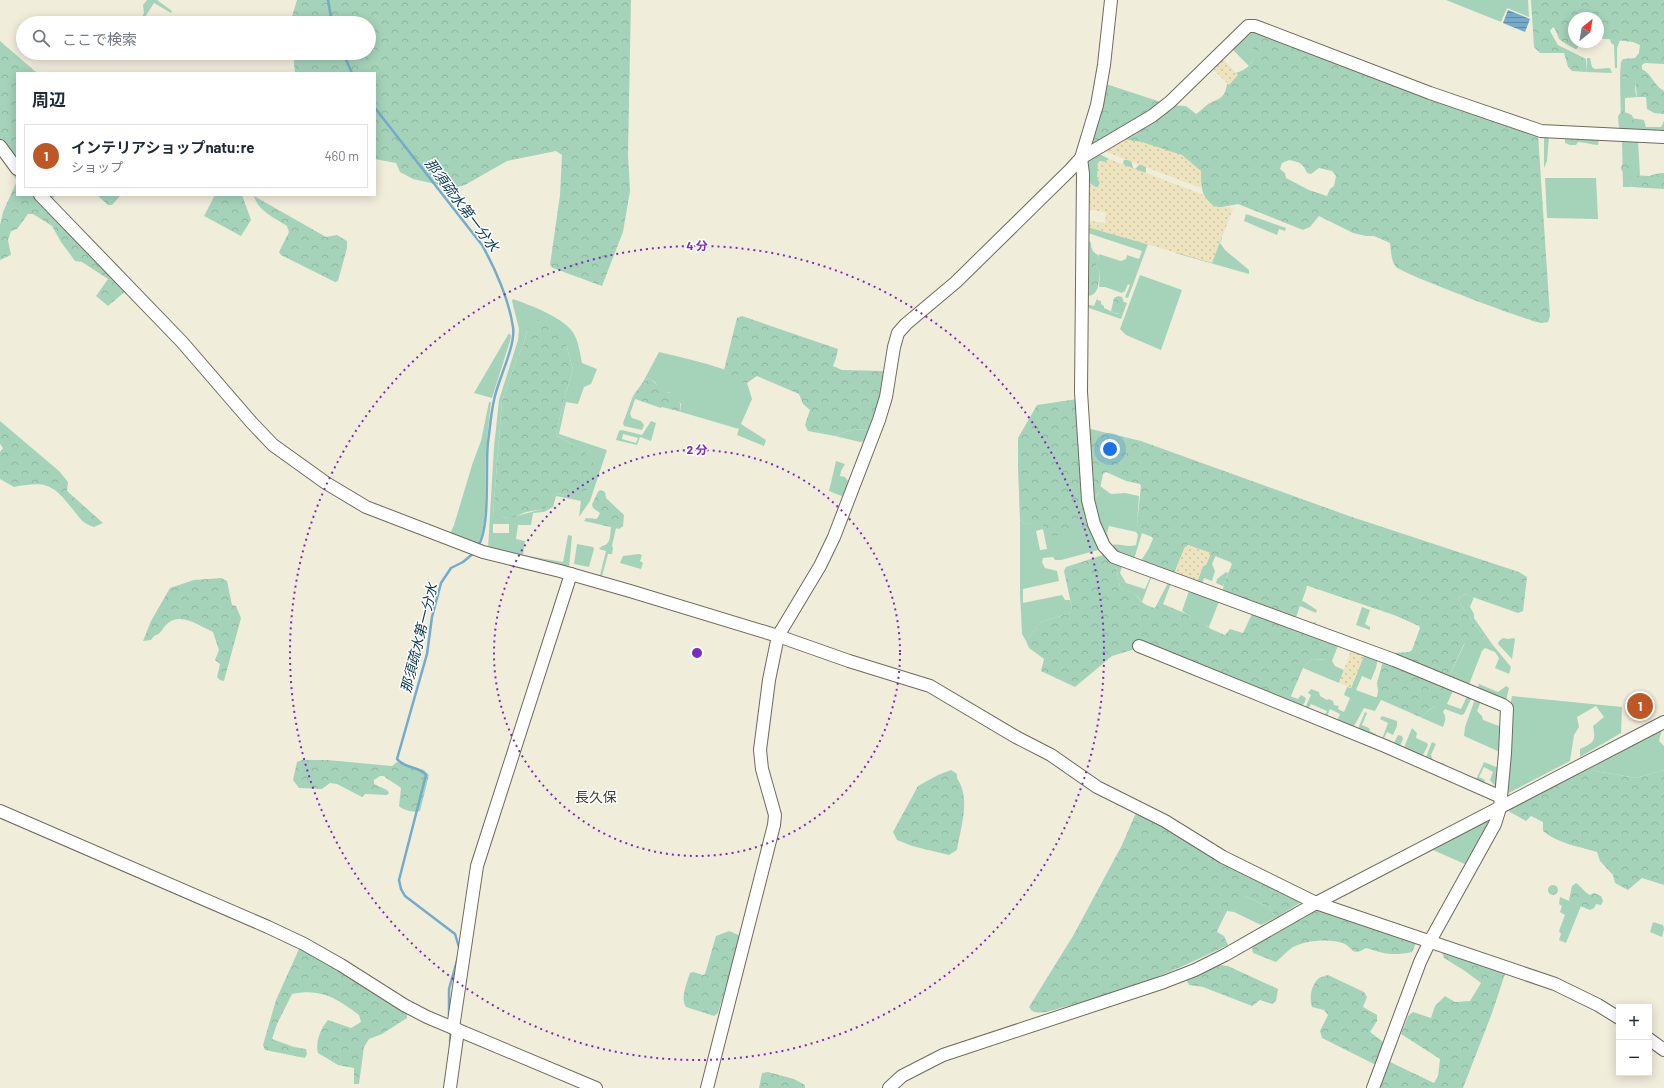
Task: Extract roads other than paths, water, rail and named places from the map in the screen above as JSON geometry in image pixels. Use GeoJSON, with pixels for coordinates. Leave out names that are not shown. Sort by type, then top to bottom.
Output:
{"type":"FeatureCollection","features":[{"type":"Feature","properties":{"kind":"street"},"geometry":{"type":"LineString","coordinates":[[1111,0],[1104,65],[1097,105],[1081,158],[1083,268],[1081,392],[1088,500],[1094,524],[1104,546],[1114,557],[1394,660],[1507,708],[1500,803],[1495,824],[1430,941],[1420,962],[1373,1088]]}},
{"type":"Feature","properties":{"kind":"street"},"geometry":{"type":"LineString","coordinates":[[707,1088],[774,825],[774,808],[762,769],[760,750],[769,680],[778,636],[820,566],[834,537],[879,420],[886,397],[894,346],[898,333],[906,324],[956,282],[1081,158],[1152,116],[1170,102],[1248,26],[1255,26],[1430,93],[1541,131],[1664,137]]}},
{"type":"Feature","properties":{"kind":"street"},"geometry":{"type":"LineString","coordinates":[[0,146],[16,167]]}},
{"type":"Feature","properties":{"kind":"street"},"geometry":{"type":"LineString","coordinates":[[41,196],[191,352],[252,423],[273,445],[296,463],[347,497],[366,507],[483,552],[571,574],[778,636],[849,661],[930,686],[1051,756],[1097,787],[1166,820],[1222,857],[1316,903],[1554,984],[1598,1005],[1616,1016]]}},
{"type":"Feature","properties":{"kind":"street"},"geometry":{"type":"LineString","coordinates":[[450,1088],[477,866],[571,574]]}},
{"type":"Feature","properties":{"kind":"street"},"geometry":{"type":"LineString","coordinates":[[1139,646],[1379,744],[1500,803]]}},
{"type":"Feature","properties":{"kind":"street"},"geometry":{"type":"LineString","coordinates":[[889,1088],[902,1076],[943,1055],[1164,982],[1195,970],[1225,955],[1316,903],[1500,803],[1664,722]]}},
{"type":"Feature","properties":{"kind":"street"},"geometry":{"type":"LineString","coordinates":[[0,811],[268,927],[341,965],[404,1005],[427,1017],[596,1088]]}},
{"type":"Feature","properties":{"kind":"street"},"geometry":{"type":"LineString","coordinates":[[1650,1040],[1664,1050]]}},
{"type":"Feature","properties":{"kind":"water"},"geometry":{"type":"Polygon","coordinates":[[[1508,10],[1530,19],[1525,32],[1503,23],[1508,10]]]}},
{"type":"Feature","properties":{"kind":"waterway","name":"那須疏水第一分水"},"geometry":{"type":"LineString","coordinates":[[328,0],[331,16]]}},
{"type":"Feature","properties":{"kind":"waterway","name":"那須疏水第一分水"},"geometry":{"type":"LineString","coordinates":[[346,60],[352,72]]}},
{"type":"Feature","properties":{"kind":"waterway","name":"那須疏水第一分水"},"geometry":{"type":"LineString","coordinates":[[376,109],[482,245],[501,284],[511,317],[513,327],[512,343],[496,392],[491,415],[487,453],[485,525],[478,546]]}},
{"type":"Feature","properties":{"kind":"waterway","name":"那須疏水第一分水"},"geometry":{"type":"LineString","coordinates":[[459,947],[455,934],[405,896],[401,889],[399,880],[426,775],[420,770],[404,764],[397,759],[427,654],[432,617],[441,583],[451,568],[463,562],[475,552]]}},
{"type":"Feature","properties":{"kind":"waterway","name":"那須疏水第一分水"},"geometry":{"type":"LineString","coordinates":[[449,1015],[449,989],[458,957]]}},
{"type":"Feature","properties":{"kind":"waterway","name":"那須疏水第一分水"},"geometry":{"type":"LineString","coordinates":[[450,1041],[451,1030]]}},
{"type":"Feature","properties":{"kind":"place","name":"インテリアショップnatu:re"},"geometry":{"type":"Point","coordinates":[1640,706]}},
{"type":"Feature","properties":{"kind":"district","name":"長久保"},"geometry":{"type":"Point","coordinates":[596,797]}}]}
